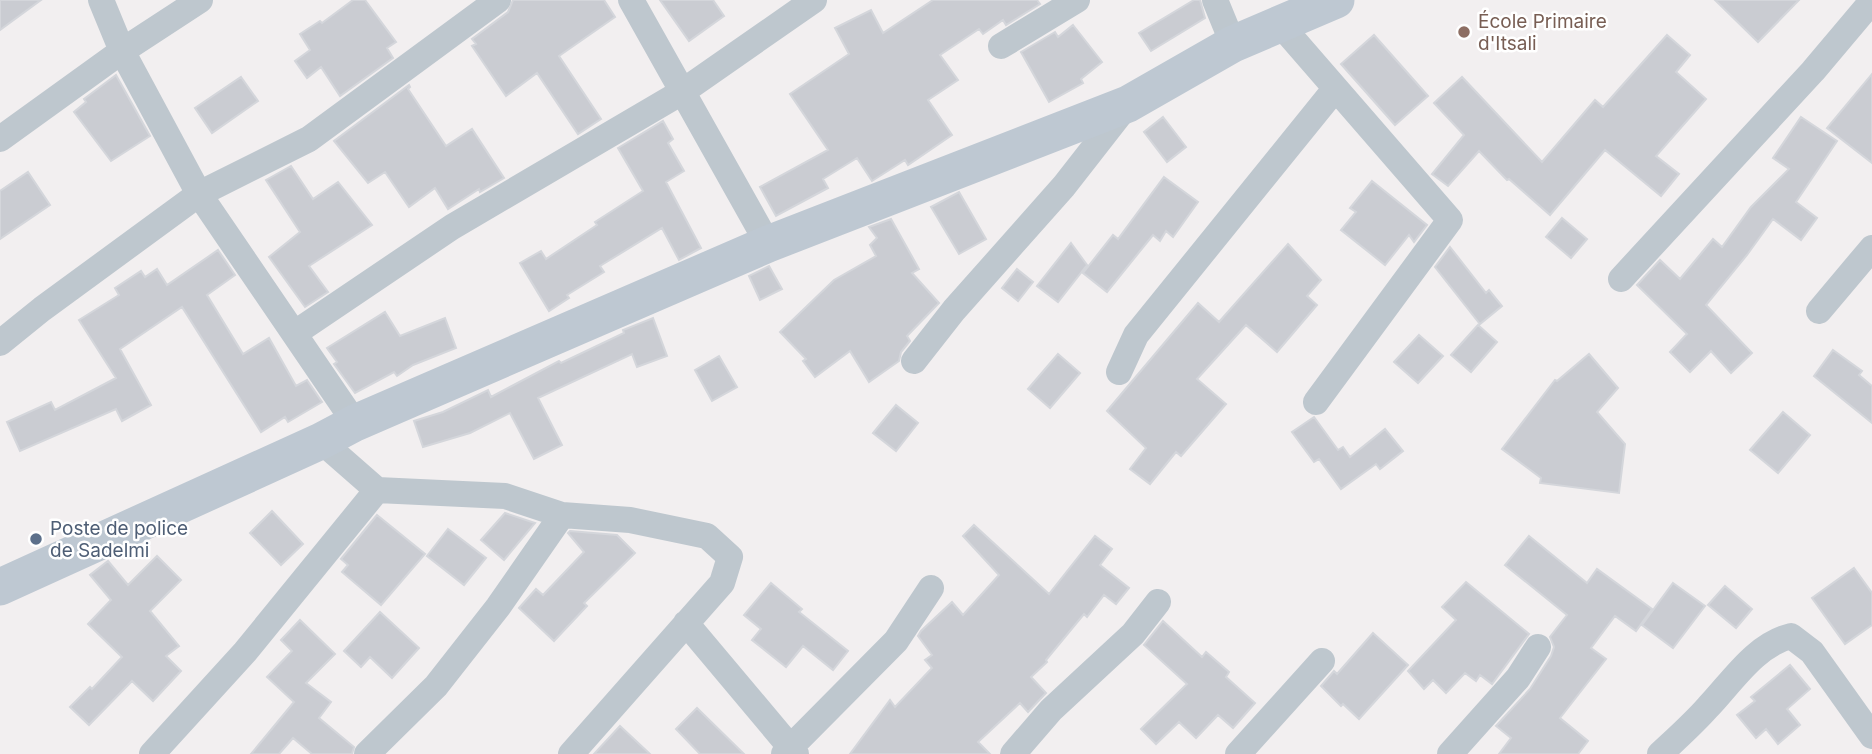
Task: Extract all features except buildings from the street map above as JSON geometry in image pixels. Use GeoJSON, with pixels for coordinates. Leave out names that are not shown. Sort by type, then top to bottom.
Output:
{"type":"FeatureCollection","features":[{"type":"Feature","properties":{"kind":"street"},"geometry":{"type":"LineString","coordinates":[[101,0],[122,51],[199,194],[355,423]]}},
{"type":"Feature","properties":{"kind":"street"},"geometry":{"type":"LineString","coordinates":[[0,139],[122,51],[200,0]]}},
{"type":"Feature","properties":{"kind":"street"},"geometry":{"type":"LineString","coordinates":[[0,343],[199,194],[309,139],[498,0]]}},
{"type":"Feature","properties":{"kind":"street"},"geometry":{"type":"LineString","coordinates":[[631,0],[768,244]]}},
{"type":"Feature","properties":{"kind":"street"},"geometry":{"type":"LineString","coordinates":[[295,333],[452,227],[682,92],[814,0]]}},
{"type":"Feature","properties":{"kind":"street"},"geometry":{"type":"LineString","coordinates":[[1001,46],[1077,0]]}},
{"type":"Feature","properties":{"kind":"street"},"geometry":{"type":"LineString","coordinates":[[1215,0],[1233,44]]}},
{"type":"Feature","properties":{"kind":"street"},"geometry":{"type":"LineString","coordinates":[[0,587],[355,423],[768,244],[1128,104],[1233,44],[1336,0]]}},
{"type":"Feature","properties":{"kind":"street"},"geometry":{"type":"LineString","coordinates":[[1621,279],[1813,71],[1872,1]]}},
{"type":"Feature","properties":{"kind":"street"},"geometry":{"type":"LineString","coordinates":[[1279,23],[1450,220],[1316,402]]}},
{"type":"Feature","properties":{"kind":"street"},"geometry":{"type":"LineString","coordinates":[[1119,372],[1136,335],[1335,89]]}},
{"type":"Feature","properties":{"kind":"street"},"geometry":{"type":"LineString","coordinates":[[914,361],[954,310],[1064,186],[1128,104]]}},
{"type":"Feature","properties":{"kind":"street"},"geometry":{"type":"LineString","coordinates":[[1819,312],[1872,248]]}},
{"type":"Feature","properties":{"kind":"street"},"geometry":{"type":"LineString","coordinates":[[321,441],[377,490],[505,496],[562,515],[630,520],[708,536],[730,557],[722,583],[571,754]]}},
{"type":"Feature","properties":{"kind":"street"},"geometry":{"type":"LineString","coordinates":[[152,754],[245,652],[377,490]]}},
{"type":"Feature","properties":{"kind":"street"},"geometry":{"type":"LineString","coordinates":[[367,754],[436,687],[498,607],[562,515]]}},
{"type":"Feature","properties":{"kind":"street"},"geometry":{"type":"LineString","coordinates":[[686,623],[790,752],[896,641],[931,588]]}},
{"type":"Feature","properties":{"kind":"street"},"geometry":{"type":"LineString","coordinates":[[1013,754],[1051,710],[1133,634],[1158,602]]}},
{"type":"Feature","properties":{"kind":"street"},"geometry":{"type":"LineString","coordinates":[[1660,754],[1755,656],[1776,640],[1791,636],[1812,652],[1872,736]]}},
{"type":"Feature","properties":{"kind":"street"},"geometry":{"type":"LineString","coordinates":[[1450,754],[1518,678],[1538,647]]}},
{"type":"Feature","properties":{"kind":"street"},"geometry":{"type":"LineString","coordinates":[[1238,754],[1322,661]]}},
{"type":"Feature","properties":{"kind":"place","name":"École Primaire d'Itsali"},"geometry":{"type":"Point","coordinates":[1464,32]}},
{"type":"Feature","properties":{"kind":"place","name":"Poste de police de Sadelmi"},"geometry":{"type":"Point","coordinates":[36,539]}}]}
